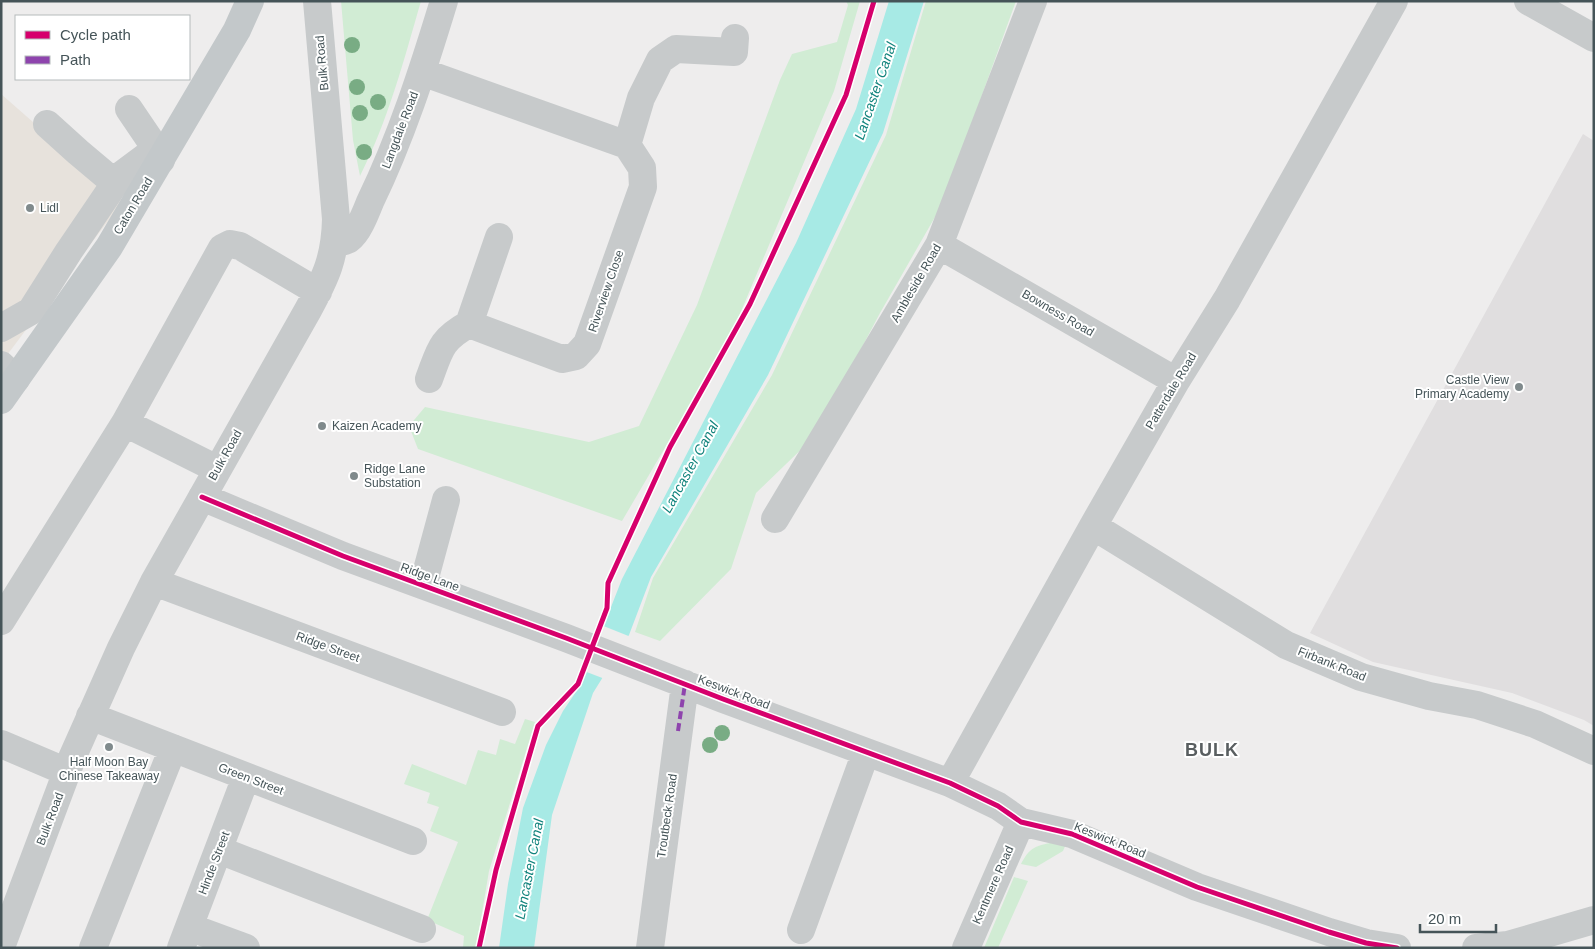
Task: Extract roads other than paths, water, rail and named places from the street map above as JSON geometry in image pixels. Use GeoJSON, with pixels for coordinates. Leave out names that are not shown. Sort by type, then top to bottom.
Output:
{"type":"FeatureCollection","features":[{"type":"Feature","properties":{"kind":"main road","name":"Caton Road"},"geometry":{"type":"LineString","coordinates":[[6,381],[109,247],[158,155],[237,30],[250,1]]}},
{"type":"Feature","properties":{"kind":"street","name":"Bulk Road"},"geometry":{"type":"LineString","coordinates":[[1,947],[10,896],[67,772],[90,716],[154,582],[318,292],[329,267],[335,244],[336,220],[316,1]]}},
{"type":"Feature","properties":{"kind":"street","name":"Langdale Road"},"geometry":{"type":"LineString","coordinates":[[335,244],[350,239],[361,222],[395,148],[422,72],[444,1]]}},
{"type":"Feature","properties":{"kind":"street","name":"Ambleside Road"},"geometry":{"type":"LineString","coordinates":[[776,519],[939,245],[1033,1]]}},
{"type":"Feature","properties":{"kind":"street","name":"Patterdale Road"},"geometry":{"type":"LineString","coordinates":[[950,783],[1093,526],[1176,381],[1227,299],[1394,1]]}},
{"type":"Feature","properties":{"kind":"street"},"geometry":{"type":"LineString","coordinates":[[1528,1],[1594,38]]}},
{"type":"Feature","properties":{"kind":"street"},"geometry":{"type":"LineString","coordinates":[[422,72],[627,145],[642,98],[660,60],[676,49],[734,52],[735,38]]}},
{"type":"Feature","properties":{"kind":"street"},"geometry":{"type":"LineString","coordinates":[[1,328],[31,311],[120,176],[158,155],[129,109]]}},
{"type":"Feature","properties":{"kind":"street"},"geometry":{"type":"LineString","coordinates":[[47,124],[116,184]]}},
{"type":"Feature","properties":{"kind":"street","name":"Riverview Close"},"geometry":{"type":"LineString","coordinates":[[469,324],[562,359],[576,356],[588,344],[643,188],[642,168],[627,145]]}},
{"type":"Feature","properties":{"kind":"street"},"geometry":{"type":"LineString","coordinates":[[429,379],[441,346],[454,332],[469,324],[499,237]]}},
{"type":"Feature","properties":{"kind":"street"},"geometry":{"type":"LineString","coordinates":[[1,622],[125,423],[222,248],[230,244],[240,246],[318,292]]}},
{"type":"Feature","properties":{"kind":"street","name":"Bowness Road"},"geometry":{"type":"LineString","coordinates":[[939,245],[1176,381]]}},
{"type":"Feature","properties":{"kind":"street"},"geometry":{"type":"LineString","coordinates":[[125,423],[217,469]]}},
{"type":"Feature","properties":{"kind":"street","name":"Ridge Lane"},"geometry":{"type":"LineString","coordinates":[[202,497],[343,556],[652,671]]}},
{"type":"Feature","properties":{"kind":"street"},"geometry":{"type":"LineString","coordinates":[[423,586],[446,500]]}},
{"type":"Feature","properties":{"kind":"street","name":"Firbank Road"},"geometry":{"type":"LineString","coordinates":[[1093,526],[1286,645],[1361,677],[1429,696],[1477,704],[1535,724],[1594,751]]}},
{"type":"Feature","properties":{"kind":"street","name":"Ridge Street"},"geometry":{"type":"LineString","coordinates":[[154,582],[502,712]]}},
{"type":"Feature","properties":{"kind":"street","name":"Keswick Road"},"geometry":{"type":"LineString","coordinates":[[652,671],[950,783],[998,806],[1021,822],[1072,834],[1197,887],[1329,932],[1397,948]]}},
{"type":"Feature","properties":{"kind":"street","name":"Troutbeck Road"},"geometry":{"type":"LineString","coordinates":[[650,948],[685,684]]}},
{"type":"Feature","properties":{"kind":"street","name":"Green Street"},"geometry":{"type":"LineString","coordinates":[[90,716],[413,841]]}},
{"type":"Feature","properties":{"kind":"street"},"geometry":{"type":"LineString","coordinates":[[1,744],[67,772]]}},
{"type":"Feature","properties":{"kind":"street"},"geometry":{"type":"LineString","coordinates":[[93,948],[173,748]]}},
{"type":"Feature","properties":{"kind":"street"},"geometry":{"type":"LineString","coordinates":[[801,930],[866,752]]}},
{"type":"Feature","properties":{"kind":"street","name":"Hinde Street"},"geometry":{"type":"LineString","coordinates":[[185,937],[246,777]]}},
{"type":"Feature","properties":{"kind":"street","name":"Kentmere Road"},"geometry":{"type":"LineString","coordinates":[[966,948],[1021,822]]}},
{"type":"Feature","properties":{"kind":"street"},"geometry":{"type":"LineString","coordinates":[[219,850],[422,929]]}},
{"type":"Feature","properties":{"kind":"street"},"geometry":{"type":"LineString","coordinates":[[1476,948],[1508,945],[1594,920]]}},
{"type":"Feature","properties":{"kind":"street"},"geometry":{"type":"LineString","coordinates":[[185,937],[246,948]]}},
{"type":"Feature","properties":{"kind":"water","name":"Lancaster Canal"},"geometry":{"type":"Polygon","coordinates":[[[889,1],[924,1],[883,133],[768,375],[651,577],[629,635],[593,693],[552,815],[534,948],[499,948],[508,884],[523,808],[546,745],[563,711],[580,686],[622,579],[796,243],[856,109],[889,1]]]}},
{"type":"Feature","properties":{"kind":"place","name":"Lidl"},"geometry":{"type":"Point","coordinates":[30,208]}},
{"type":"Feature","properties":{"kind":"place","name":"Castle View Primary Academy"},"geometry":{"type":"Point","coordinates":[1519,387]}},
{"type":"Feature","properties":{"kind":"place","name":"Kaizen Academy"},"geometry":{"type":"Point","coordinates":[322,426]}},
{"type":"Feature","properties":{"kind":"place","name":"Ridge Lane Substation"},"geometry":{"type":"Point","coordinates":[354,476]}},
{"type":"Feature","properties":{"kind":"place","name":"Half Moon Bay Chinese Takeaway"},"geometry":{"type":"Point","coordinates":[109,747]}},
{"type":"Feature","properties":{"kind":"district","name":"BULK"},"geometry":{"type":"Point","coordinates":[1212,750]}}]}
